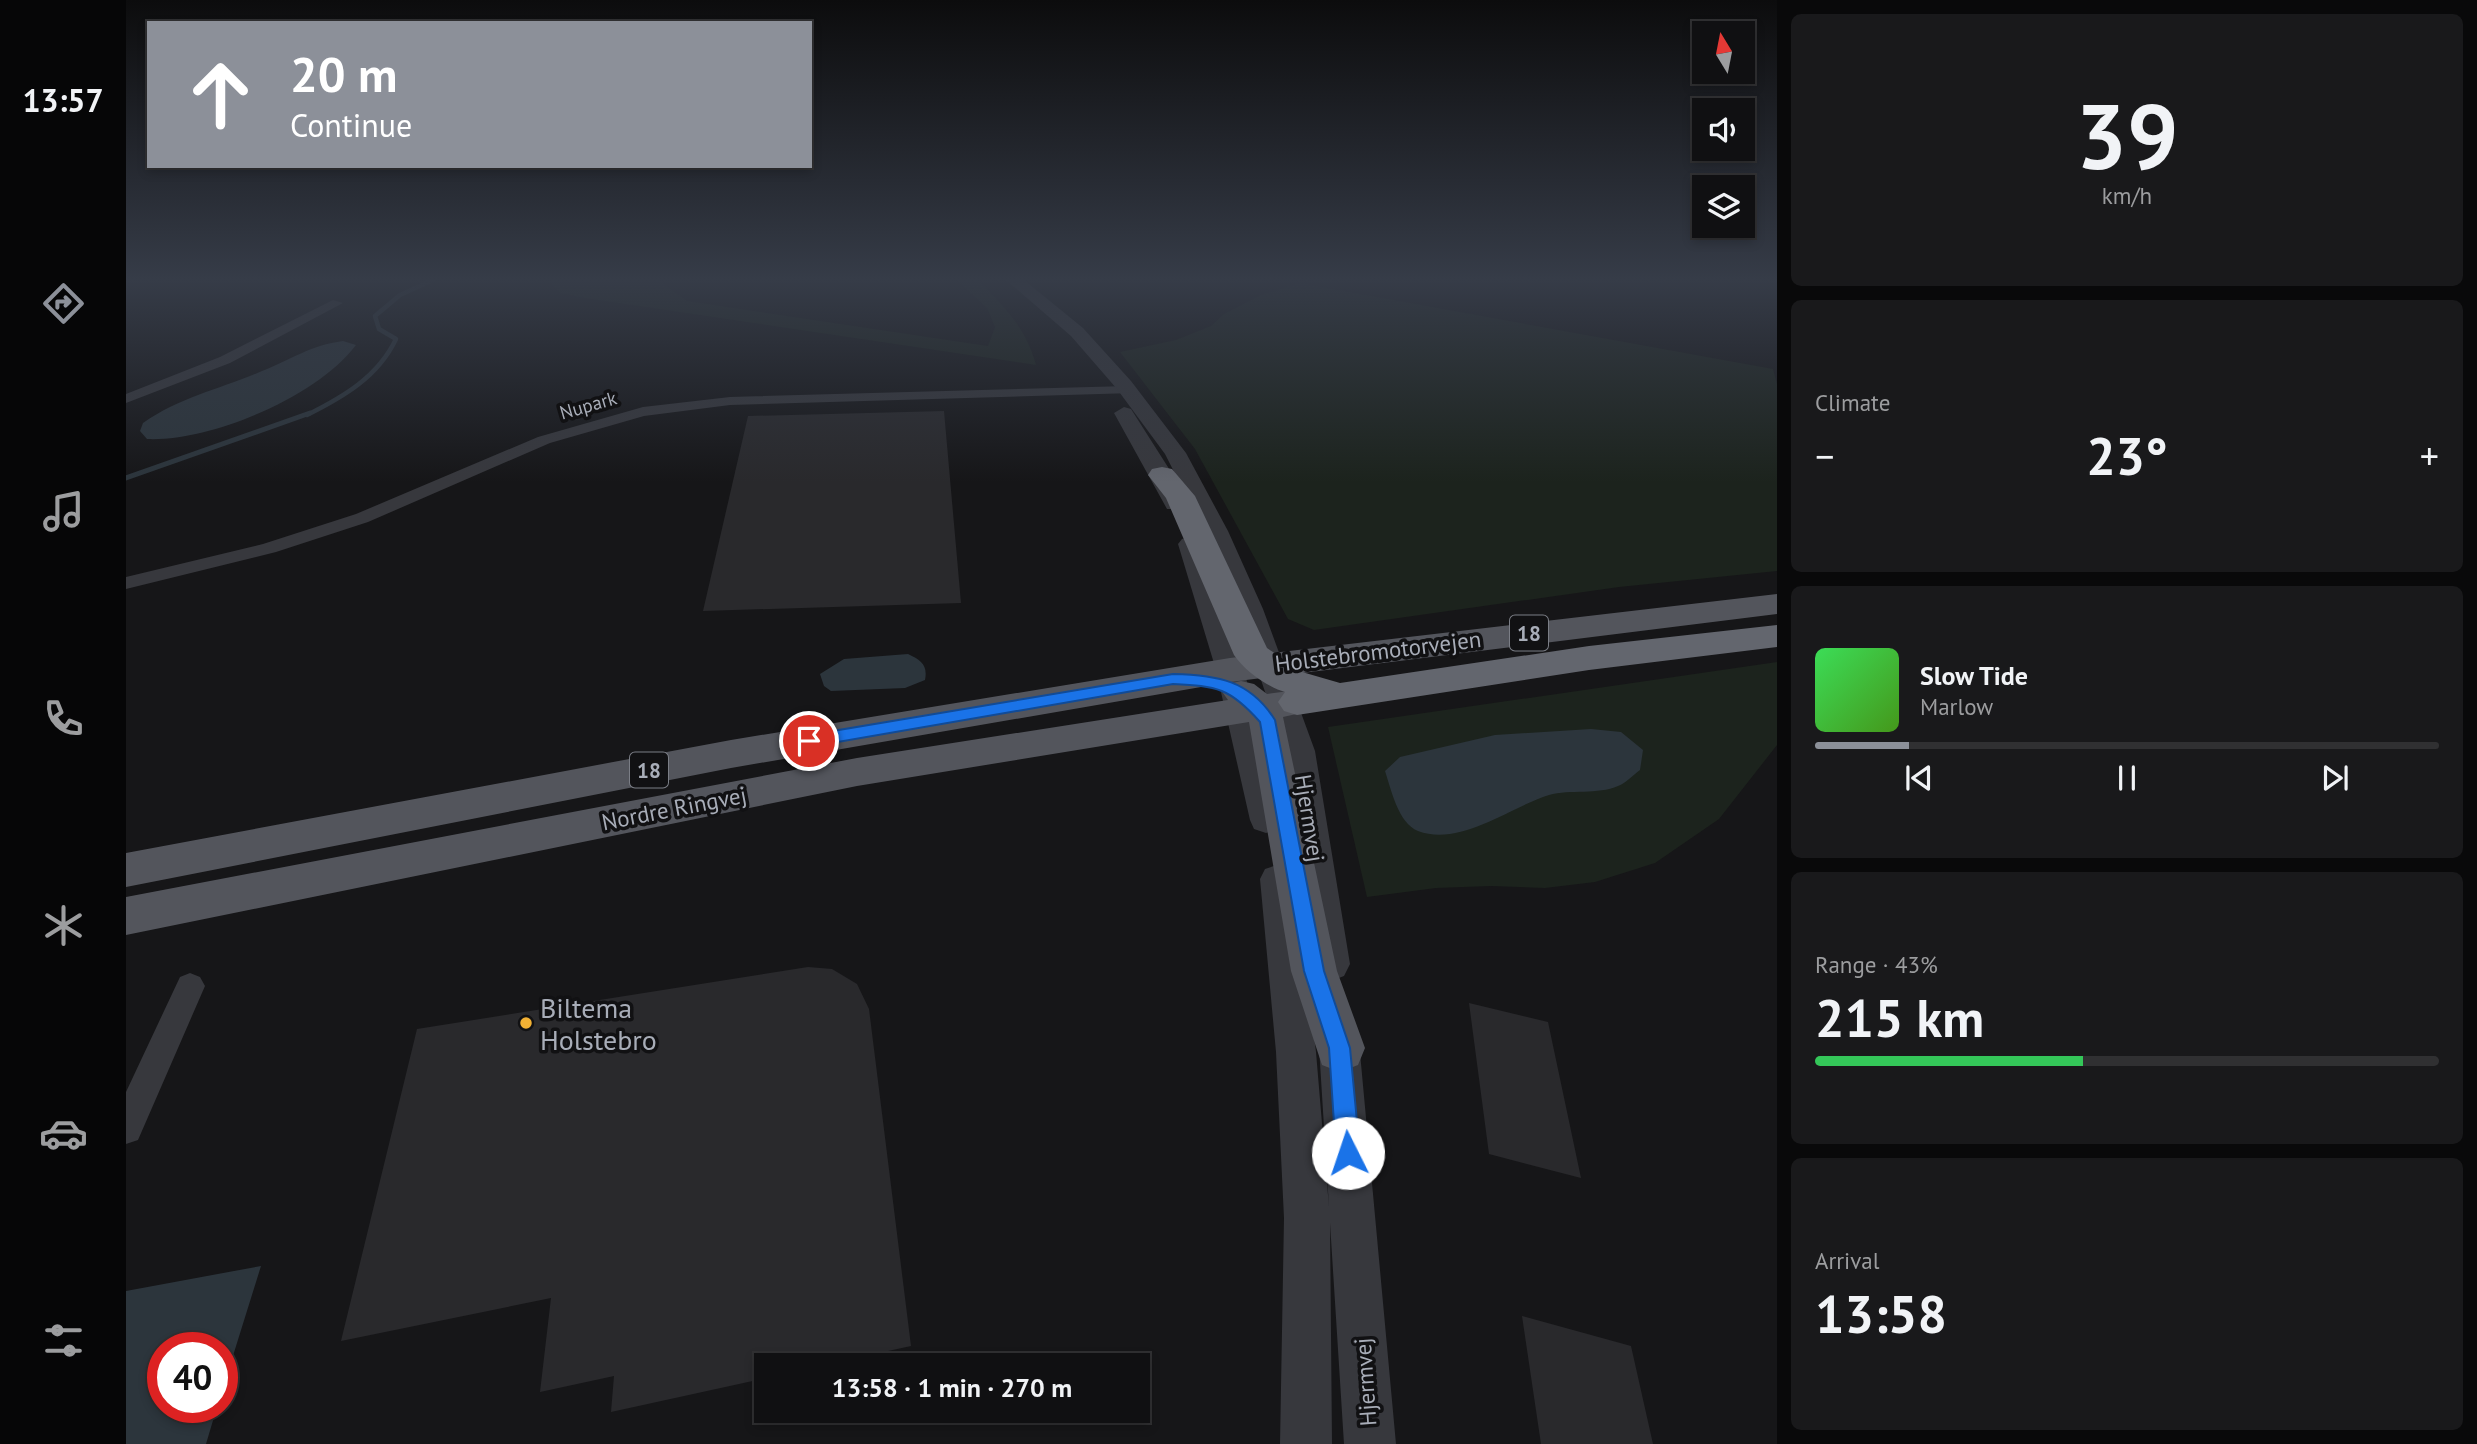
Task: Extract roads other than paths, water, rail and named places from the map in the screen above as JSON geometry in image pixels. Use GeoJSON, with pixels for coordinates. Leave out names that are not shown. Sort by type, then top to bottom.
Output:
{"type":"FeatureCollection","features":[{"type":"Feature","properties":{"kind":"highway"},"geometry":{"type":"LineString","coordinates":[[1162,475],[1180,496],[1264,687]]}},
{"type":"Feature","properties":{"kind":"highway","name":"Holstebromotorvejen"},"geometry":{"type":"LineString","coordinates":[[1264,687],[1316,690],[1345,695],[1589,658],[1777,636]]}},
{"type":"Feature","properties":{"kind":"main road","name":"Nordre Ringvej"},"geometry":{"type":"LineString","coordinates":[[126,916],[857,772],[1264,687],[1564,638],[1631,621],[1777,604]]}},
{"type":"Feature","properties":{"kind":"main road","name":"Nordre Ringvej"},"geometry":{"type":"LineString","coordinates":[[126,870],[731,754],[1173,679],[1211,680],[1264,687]]}},
{"type":"Feature","properties":{"kind":"main road"},"geometry":{"type":"LineString","coordinates":[[1264,687],[1267,720],[1314,971],[1340,1048]]}},
{"type":"Feature","properties":{"kind":"street"},"geometry":{"type":"LineString","coordinates":[[126,399],[214,365],[249,347]]}},
{"type":"Feature","properties":{"kind":"street","name":"Hjermvej"},"geometry":{"type":"LineString","coordinates":[[1088,347],[1119,391],[1174,453],[1216,531],[1250,609],[1264,687],[1261,791],[1280,894],[1296,1052],[1307,1218],[1306,1444]]}},
{"type":"Feature","properties":{"kind":"street","name":"Hjermvej"},"geometry":{"type":"LineString","coordinates":[[1119,391],[1162,475]]}},
{"type":"Feature","properties":{"kind":"street","name":"Nupark"},"geometry":{"type":"LineString","coordinates":[[126,583],[269,548],[362,518],[438,488],[544,440],[643,412],[730,401],[1119,391]]}},
{"type":"Feature","properties":{"kind":"street"},"geometry":{"type":"LineString","coordinates":[[126,1128],[190,986]]}},
{"type":"Feature","properties":{"kind":"street","name":"Hjermvej"},"geometry":{"type":"LineString","coordinates":[[1340,1048],[1370,1444]]}},
{"type":"Feature","properties":{"kind":"waterway"},"geometry":{"type":"LineString","coordinates":[[307,415],[358,384],[380,364],[391,347]]}},
{"type":"Feature","properties":{"kind":"waterway"},"geometry":{"type":"LineString","coordinates":[[126,478],[310,413]]}},
{"type":"Feature","properties":{"kind":"place","name":"Biltema Holstebro"},"geometry":{"type":"Point","coordinates":[526,1023]}}]}
